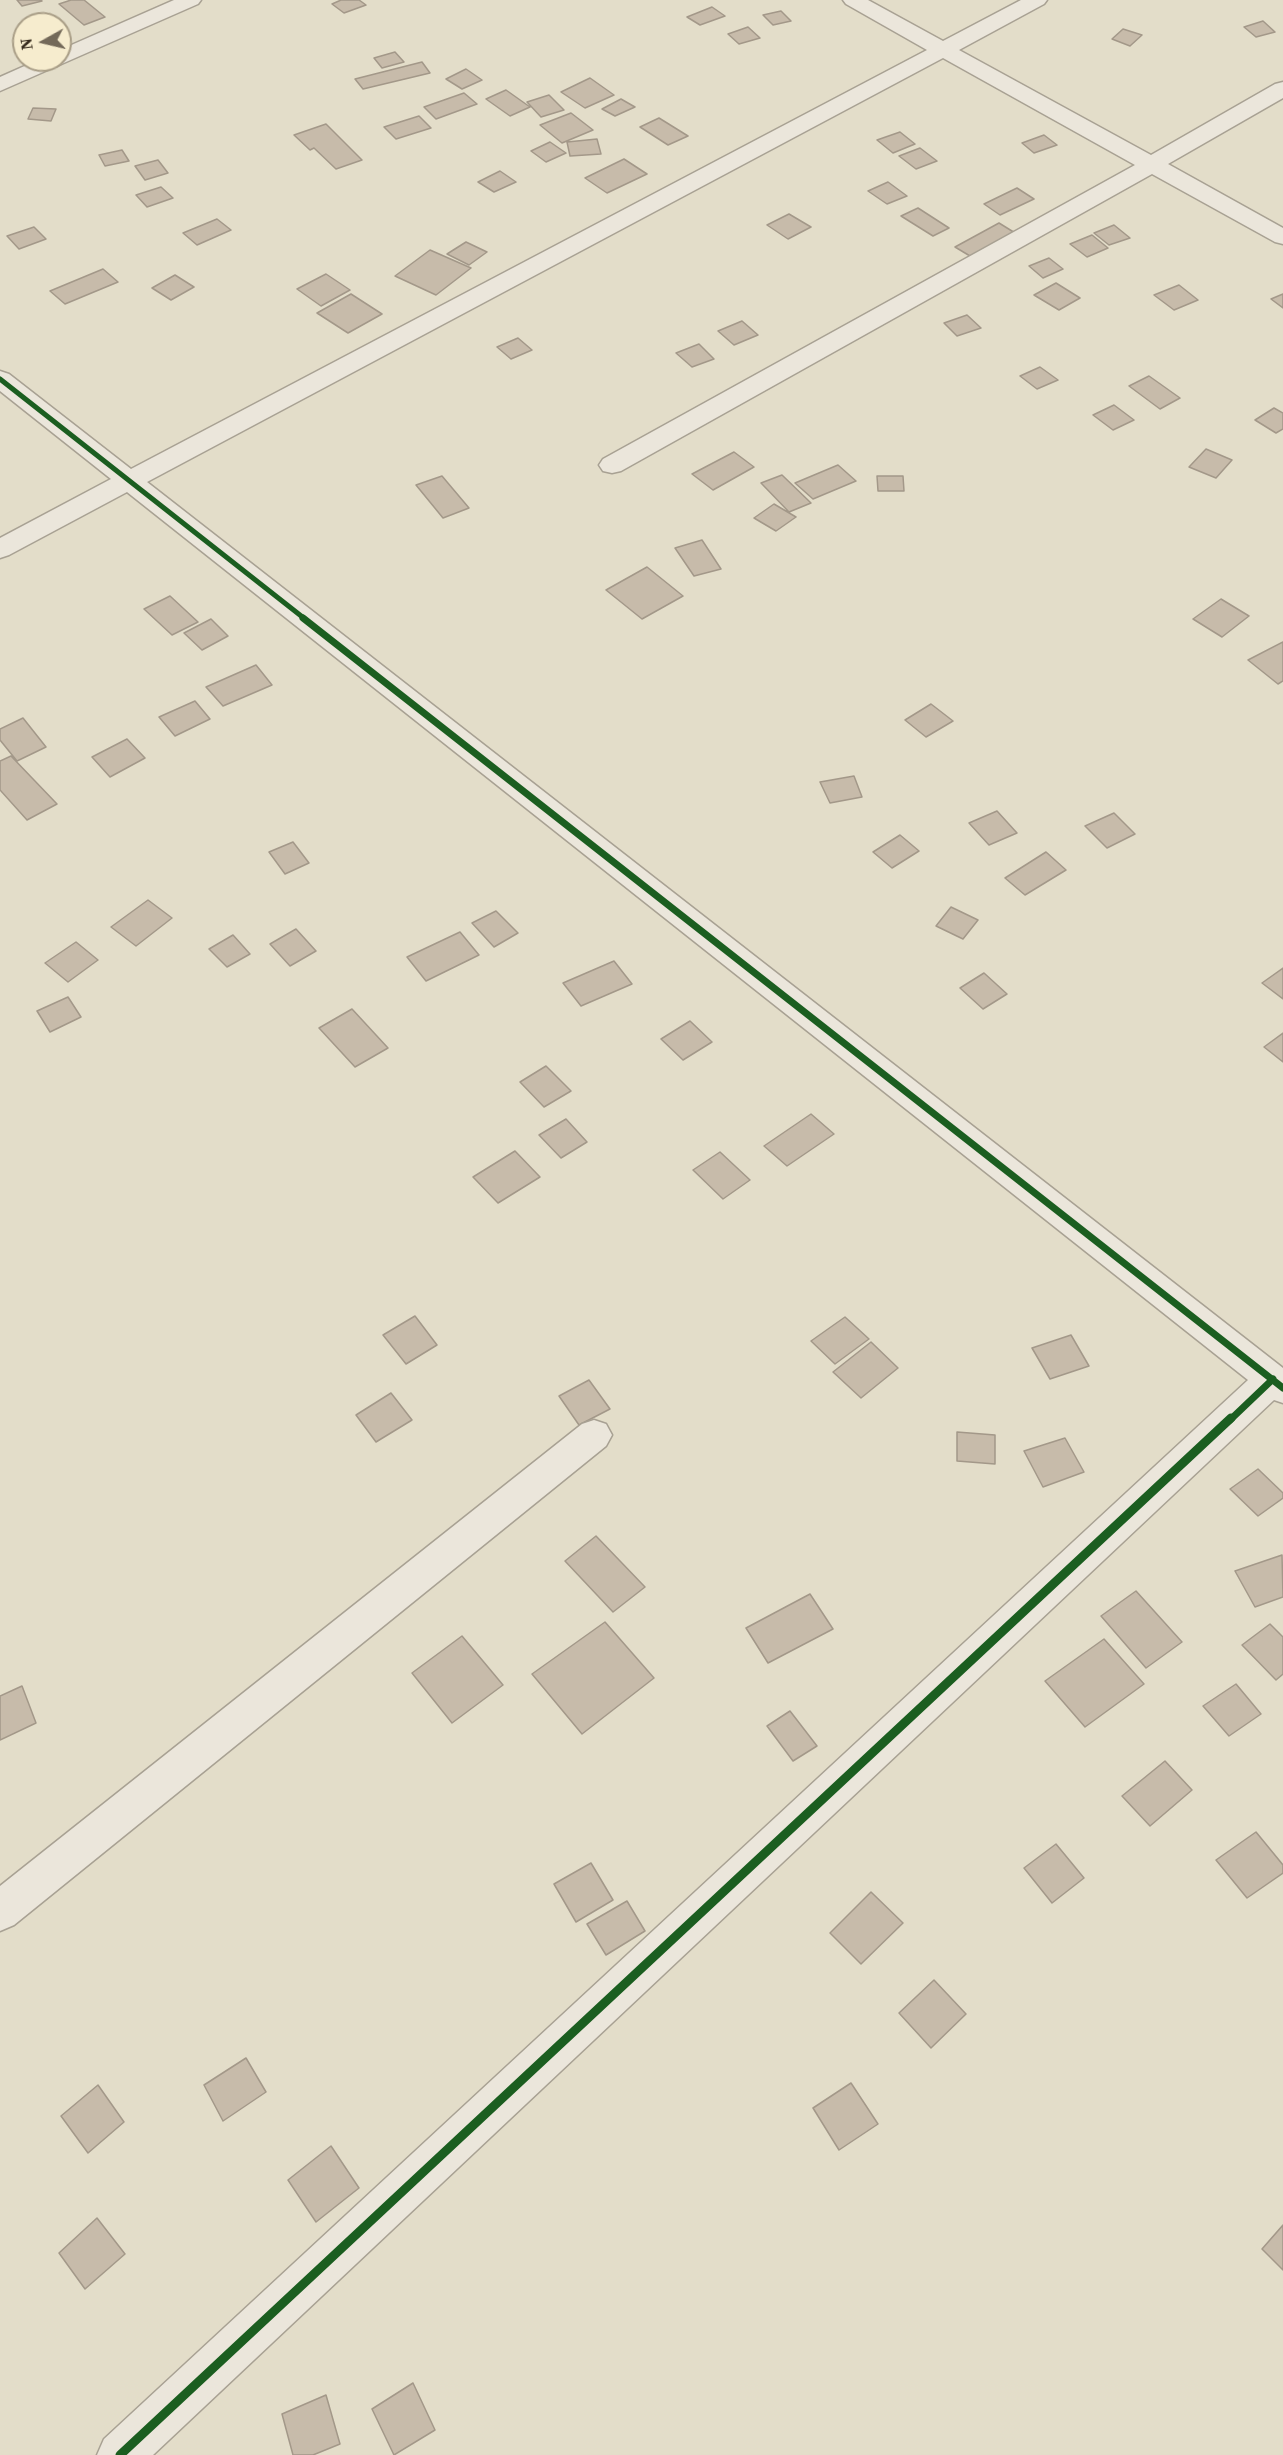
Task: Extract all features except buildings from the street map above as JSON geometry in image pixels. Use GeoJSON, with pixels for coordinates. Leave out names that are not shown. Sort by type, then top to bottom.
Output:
{"type":"FeatureCollection","features":[{"type":"Feature","properties":{"kind":"street"},"geometry":{"type":"LineString","coordinates":[[72,53],[191,0]]}},
{"type":"Feature","properties":{"kind":"street"},"geometry":{"type":"LineString","coordinates":[[853,0],[1283,237]]}},
{"type":"Feature","properties":{"kind":"street"},"geometry":{"type":"LineString","coordinates":[[0,549],[1037,0]]}},
{"type":"Feature","properties":{"kind":"street"},"geometry":{"type":"LineString","coordinates":[[0,85],[29,72]]}},
{"type":"Feature","properties":{"kind":"street"},"geometry":{"type":"LineString","coordinates":[[612,465],[1283,89]]}},
{"type":"Feature","properties":{"kind":"street"},"geometry":{"type":"LineString","coordinates":[[0,379],[1276,1374],[120,2455]]}},
{"type":"Feature","properties":{"kind":"street"},"geometry":{"type":"LineString","coordinates":[[0,1911],[594,1435]]}},
{"type":"Feature","properties":{"kind":"cycle path"},"geometry":{"type":"LineString","coordinates":[[0,379],[1283,1388]]}},
{"type":"Feature","properties":{"kind":"cycle path"},"geometry":{"type":"LineString","coordinates":[[120,2455],[1273,1379]]}}]}
